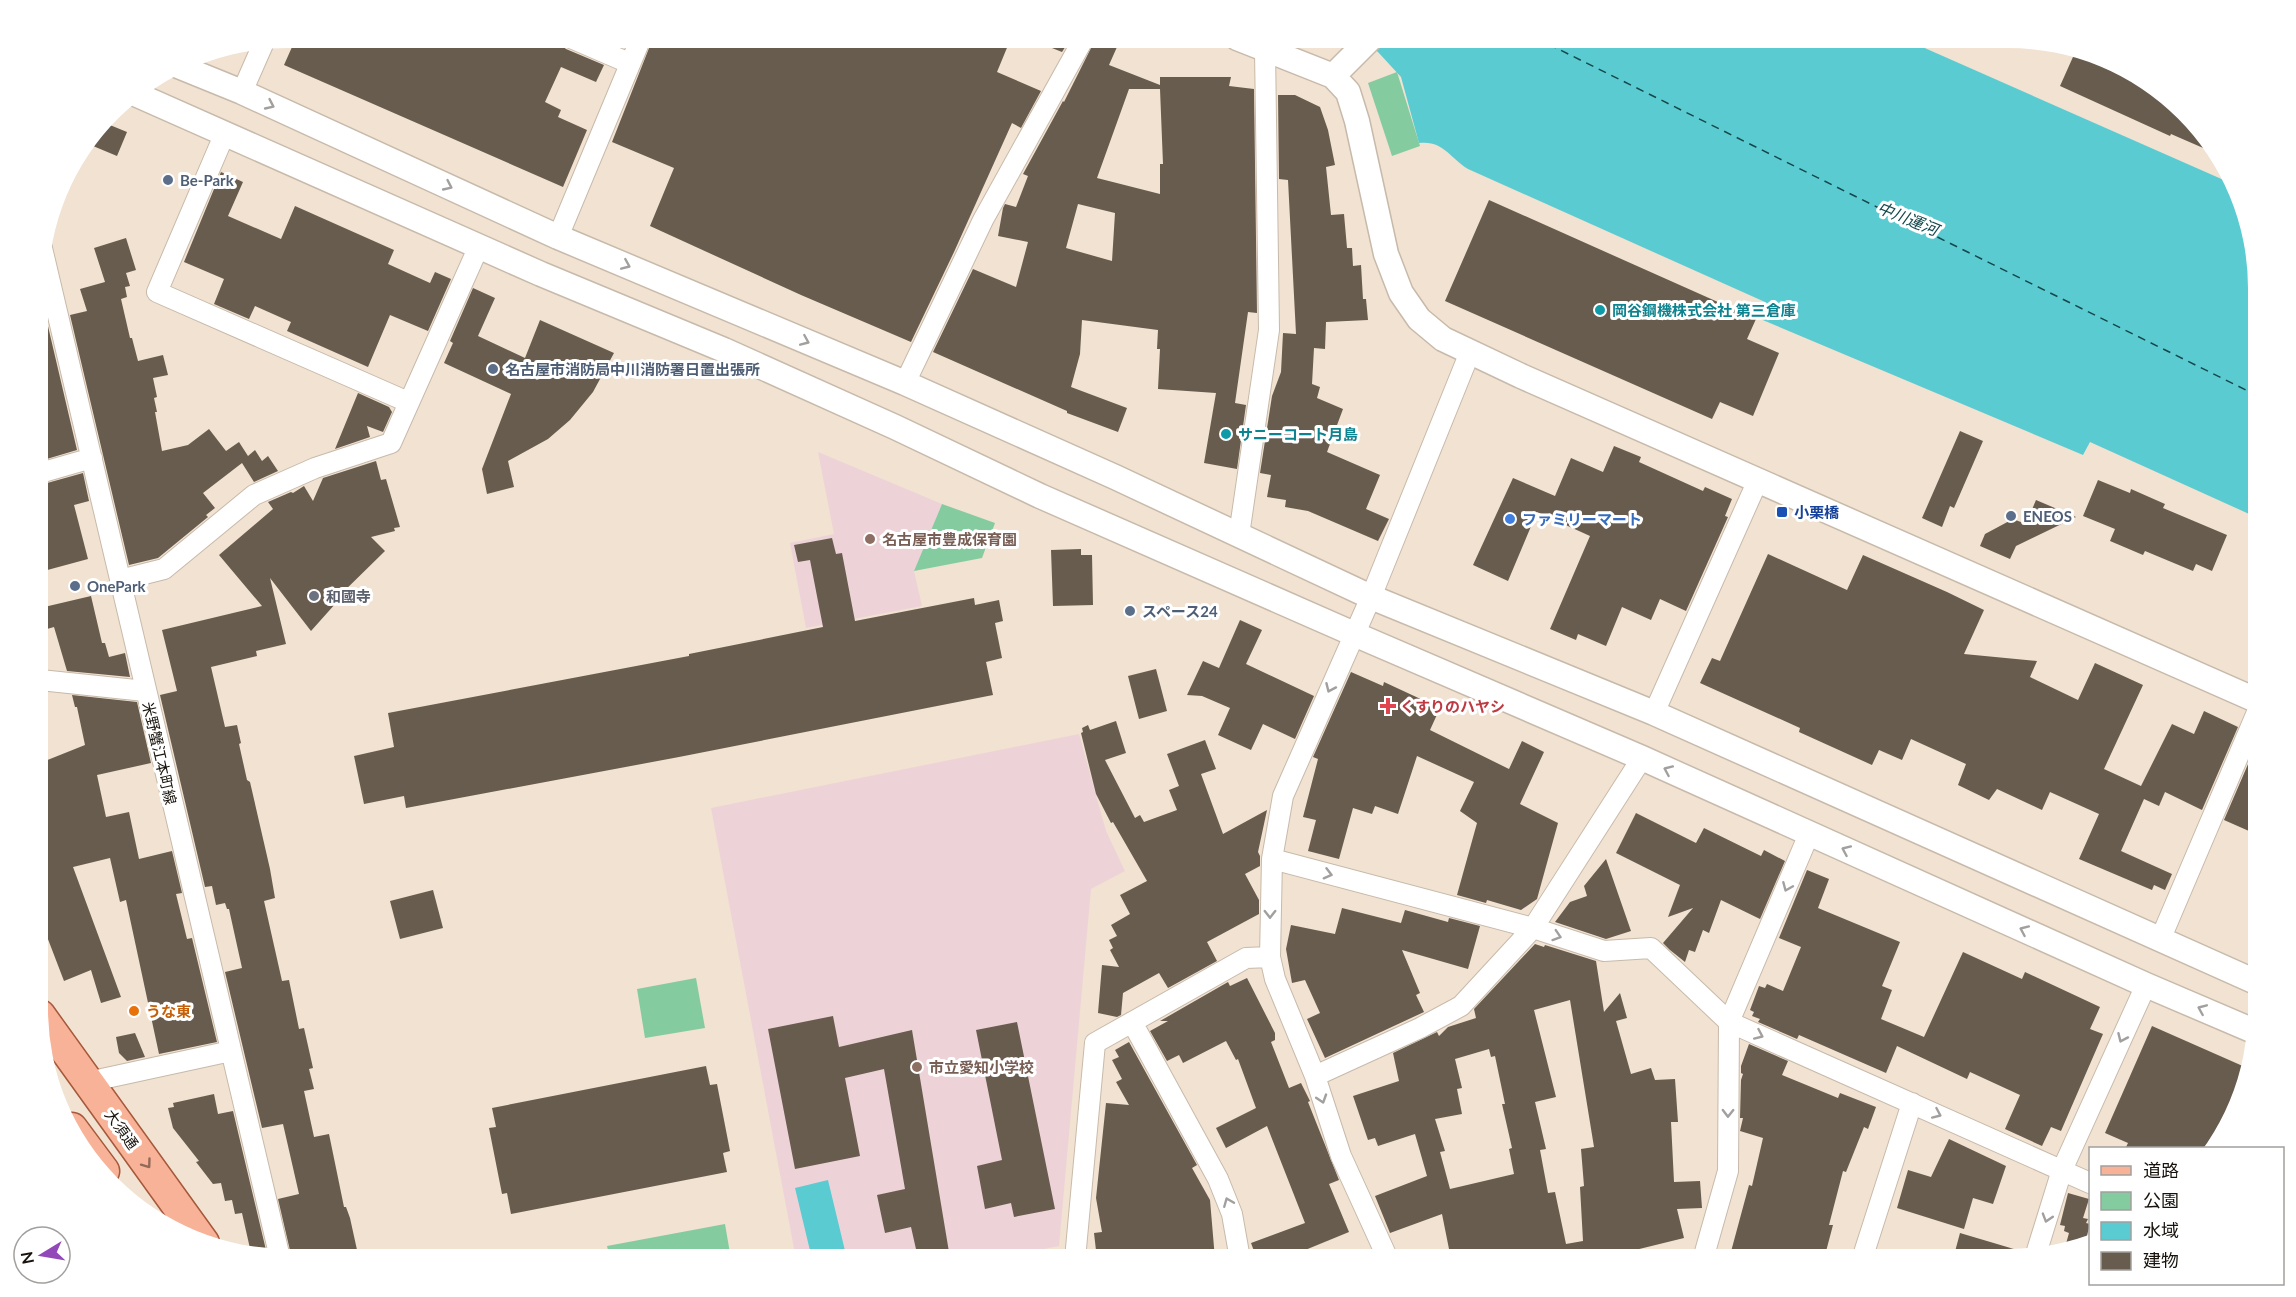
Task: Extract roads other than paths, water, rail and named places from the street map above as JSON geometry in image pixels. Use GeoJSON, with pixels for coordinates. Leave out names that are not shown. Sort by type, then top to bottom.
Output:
{"type":"FeatureCollection","features":[{"type":"Feature","properties":{"kind":"main road","name":"大須通"},"geometry":{"type":"LineString","coordinates":[[49,1028],[195,1230]]}},
{"type":"Feature","properties":{"kind":"street"},"geometry":{"type":"LineString","coordinates":[[594,48],[629,63]]}},
{"type":"Feature","properties":{"kind":"street"},"geometry":{"type":"LineString","coordinates":[[558,237],[636,48]]}},
{"type":"Feature","properties":{"kind":"street"},"geometry":{"type":"LineString","coordinates":[[905,383],[983,220],[1041,112],[1079,48]]}},
{"type":"Feature","properties":{"kind":"street"},"geometry":{"type":"LineString","coordinates":[[1260,48],[1333,76],[1348,92],[1357,121],[1386,254],[1401,293],[1419,319],[1443,339],[2248,697]]}},
{"type":"Feature","properties":{"kind":"street"},"geometry":{"type":"LineString","coordinates":[[1333,76],[1362,48]]}},
{"type":"Feature","properties":{"kind":"street"},"geometry":{"type":"LineString","coordinates":[[242,92],[261,50]]}},
{"type":"Feature","properties":{"kind":"street"},"geometry":{"type":"LineString","coordinates":[[1239,535],[1269,330],[1265,50]]}},
{"type":"Feature","properties":{"kind":"street"},"geometry":{"type":"LineString","coordinates":[[188,70],[242,92],[558,237],[905,383],[1116,477],[1371,597],[1654,713],[2248,979]]}},
{"type":"Feature","properties":{"kind":"street"},"geometry":{"type":"LineString","coordinates":[[143,97],[541,274],[735,354],[1040,496],[1642,758],[2247,1028]]}},
{"type":"Feature","properties":{"kind":"street"},"geometry":{"type":"LineString","coordinates":[[225,133],[157,292],[408,402]]}},
{"type":"Feature","properties":{"kind":"street"},"geometry":{"type":"LineString","coordinates":[[120,580],[164,569],[255,495],[315,468],[391,443],[479,246]]}},
{"type":"Feature","properties":{"kind":"street","name":"米野蟹江本町線"},"geometry":{"type":"LineString","coordinates":[[49,276],[278,1248]]}},
{"type":"Feature","properties":{"kind":"street"},"geometry":{"type":"LineString","coordinates":[[1383,1249],[1341,1156],[1314,1076],[1275,979],[1270,957],[1272,859],[1283,796],[1371,597],[1470,352]]}},
{"type":"Feature","properties":{"kind":"street"},"geometry":{"type":"LineString","coordinates":[[48,471],[92,458]]}},
{"type":"Feature","properties":{"kind":"street"},"geometry":{"type":"LineString","coordinates":[[1654,713],[1758,480]]}},
{"type":"Feature","properties":{"kind":"street"},"geometry":{"type":"LineString","coordinates":[[48,681],[145,691]]}},
{"type":"Feature","properties":{"kind":"street"},"geometry":{"type":"LineString","coordinates":[[2160,940],[2248,733]]}},
{"type":"Feature","properties":{"kind":"street"},"geometry":{"type":"LineString","coordinates":[[1314,1076],[1420,1028],[1461,1006],[1533,928],[1642,758]]}},
{"type":"Feature","properties":{"kind":"street"},"geometry":{"type":"LineString","coordinates":[[1706,1249],[1728,1171],[1729,1022],[1809,834]]}},
{"type":"Feature","properties":{"kind":"street"},"geometry":{"type":"LineString","coordinates":[[1272,859],[1533,928],[1604,951],[1651,948],[1729,1022],[2089,1182]]}},
{"type":"Feature","properties":{"kind":"street"},"geometry":{"type":"LineString","coordinates":[[1076,1249],[1095,1043],[1246,958],[1270,957]]}},
{"type":"Feature","properties":{"kind":"street"},"geometry":{"type":"LineString","coordinates":[[2038,1247],[2062,1170],[2146,985]]}},
{"type":"Feature","properties":{"kind":"street"},"geometry":{"type":"LineString","coordinates":[[1132,1022],[1218,1179],[1232,1214],[1238,1249]]}},
{"type":"Feature","properties":{"kind":"street"},"geometry":{"type":"LineString","coordinates":[[88,1082],[231,1051]]}},
{"type":"Feature","properties":{"kind":"street"},"geometry":{"type":"LineString","coordinates":[[1865,1249],[1912,1103]]}},
{"type":"Feature","properties":{"kind":"water","name":"中川運河"},"geometry":{"type":"Polygon","coordinates":[[[1373,48],[1925,48],[2222,179],[2240,226],[2246,257],[2248,513],[2090,442],[2083,455],[1758,318],[1765,302],[1468,169],[1440,147],[1434,144],[1419,143],[1401,77],[1373,48]]]}},
{"type":"Feature","properties":{"kind":"water"},"geometry":{"type":"Polygon","coordinates":[[[828,1180],[845,1249],[810,1249],[795,1188],[828,1180]]]}},
{"type":"Feature","properties":{"kind":"place","name":"Be-Park"},"geometry":{"type":"Point","coordinates":[168,180]}},
{"type":"Feature","properties":{"kind":"place","name":"岡谷鋼機株式会社 第三倉庫"},"geometry":{"type":"Point","coordinates":[1600,310]}},
{"type":"Feature","properties":{"kind":"place","name":"名古屋市消防局中川消防署日置出張所"},"geometry":{"type":"Point","coordinates":[493,369]}},
{"type":"Feature","properties":{"kind":"place","name":"サニーコート月島"},"geometry":{"type":"Point","coordinates":[1226,434]}},
{"type":"Feature","properties":{"kind":"place","name":"小栗橋"},"geometry":{"type":"Point","coordinates":[1782,512]}},
{"type":"Feature","properties":{"kind":"place","name":"ENEOS"},"geometry":{"type":"Point","coordinates":[2011,516]}},
{"type":"Feature","properties":{"kind":"place","name":"ファミリーマート"},"geometry":{"type":"Point","coordinates":[1510,519]}},
{"type":"Feature","properties":{"kind":"place","name":"名古屋市豊成保育園"},"geometry":{"type":"Point","coordinates":[870,539]}},
{"type":"Feature","properties":{"kind":"place","name":"OnePark"},"geometry":{"type":"Point","coordinates":[75,586]}},
{"type":"Feature","properties":{"kind":"place","name":"和國寺"},"geometry":{"type":"Point","coordinates":[314,596]}},
{"type":"Feature","properties":{"kind":"place","name":"スペース24"},"geometry":{"type":"Point","coordinates":[1130,611]}},
{"type":"Feature","properties":{"kind":"place","name":"くすりのハヤシ"},"geometry":{"type":"Point","coordinates":[1388,706]}},
{"type":"Feature","properties":{"kind":"place","name":"うな東"},"geometry":{"type":"Point","coordinates":[134,1011]}},
{"type":"Feature","properties":{"kind":"place","name":"市立愛知小学校"},"geometry":{"type":"Point","coordinates":[917,1067]}}]}
